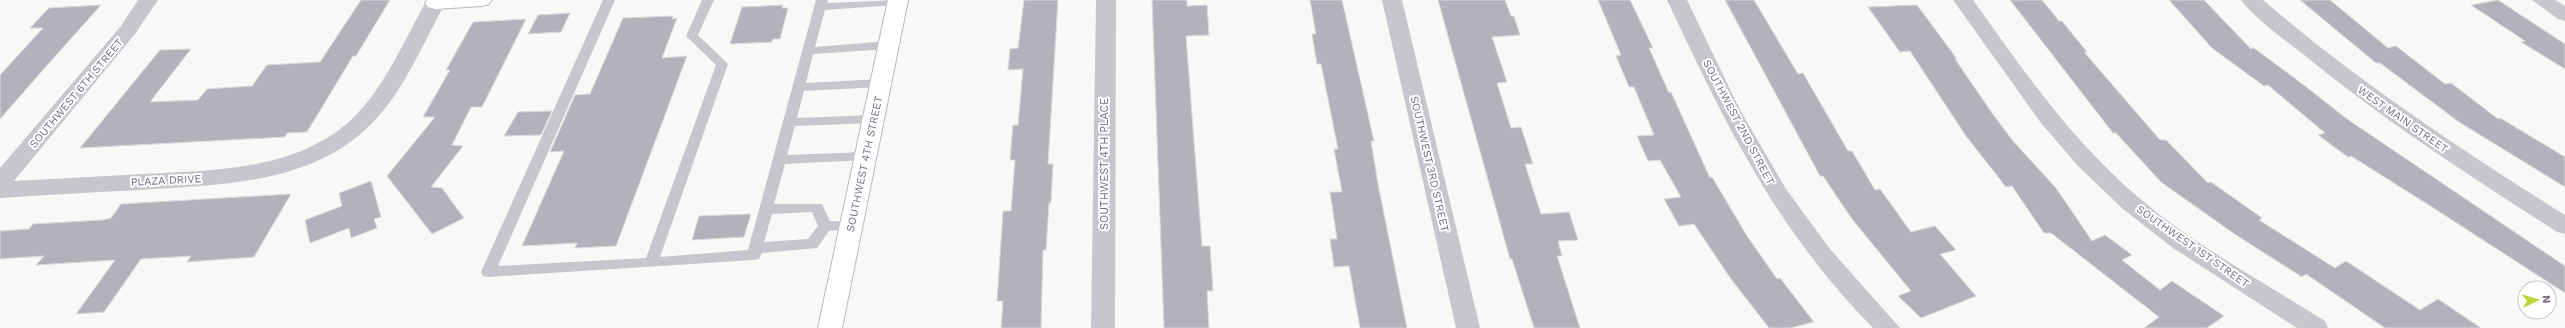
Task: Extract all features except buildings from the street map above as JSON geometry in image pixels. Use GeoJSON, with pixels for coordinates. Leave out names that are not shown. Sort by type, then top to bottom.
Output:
{"type":"FeatureCollection","features":[{"type":"Feature","properties":{"kind":"main road"},"geometry":{"type":"LineString","coordinates":[[436,1],[482,0]]}},
{"type":"Feature","properties":{"kind":"main road","name":"SOUTHWEST 4TH STREET"},"geometry":{"type":"LineString","coordinates":[[830,328],[897,1]]}},
{"type":"Feature","properties":{"kind":"street","name":"SOUTHWEST 6TH STREET"},"geometry":{"type":"LineString","coordinates":[[0,184],[128,30],[148,0]]}},
{"type":"Feature","properties":{"kind":"street","name":"SOUTHWEST 4TH PLACE"},"geometry":{"type":"LineString","coordinates":[[1103,328],[1106,0]]}},
{"type":"Feature","properties":{"kind":"street","name":"SOUTHWEST 3RD STREET"},"geometry":{"type":"LineString","coordinates":[[1392,0],[1468,328]]}},
{"type":"Feature","properties":{"kind":"street","name":"SOUTHWEST 2ND STREET"},"geometry":{"type":"LineString","coordinates":[[1677,0],[1741,131],[1790,215],[1865,305],[1888,328]]}},
{"type":"Feature","properties":{"kind":"street","name":"SOUTHWEST 1ST STREET"},"geometry":{"type":"LineString","coordinates":[[1963,0],[2034,98],[2070,143],[2108,183],[2142,212],[2180,240],[2316,328]]}},
{"type":"Feature","properties":{"kind":"street","name":"WEST MAIN STREET"},"geometry":{"type":"LineString","coordinates":[[2251,0],[2304,46],[2387,108],[2565,226]]}},
{"type":"Feature","properties":{"kind":"street"},"geometry":{"type":"LineString","coordinates":[[2542,0],[2565,14]]}},
{"type":"Feature","properties":{"kind":"street","name":"PLAZA DRIVE"},"geometry":{"type":"LineString","coordinates":[[0,190],[239,175],[283,165],[327,146],[346,134],[371,111],[436,1]]}},
{"type":"Feature","properties":{"kind":"lane"},"geometry":{"type":"LineString","coordinates":[[609,0],[488,272],[651,263],[754,255],[822,3],[897,1]]}},
{"type":"Feature","properties":{"kind":"lane"},"geometry":{"type":"LineString","coordinates":[[651,263],[722,64],[692,36],[708,0]]}},
{"type":"Feature","properties":{"kind":"lane"},"geometry":{"type":"LineString","coordinates":[[809,51],[888,45]]}},
{"type":"Feature","properties":{"kind":"lane"},"geometry":{"type":"LineString","coordinates":[[799,87],[880,83]]}},
{"type":"Feature","properties":{"kind":"lane"},"geometry":{"type":"LineString","coordinates":[[790,122],[873,119]]}},
{"type":"Feature","properties":{"kind":"lane"},"geometry":{"type":"LineString","coordinates":[[780,160],[865,156]]}},
{"type":"Feature","properties":{"kind":"lane"},"geometry":{"type":"LineString","coordinates":[[766,209],[817,207],[826,226]]}},
{"type":"Feature","properties":{"kind":"lane"},"geometry":{"type":"LineString","coordinates":[[756,248],[812,244],[826,226],[851,225]]}}]}
